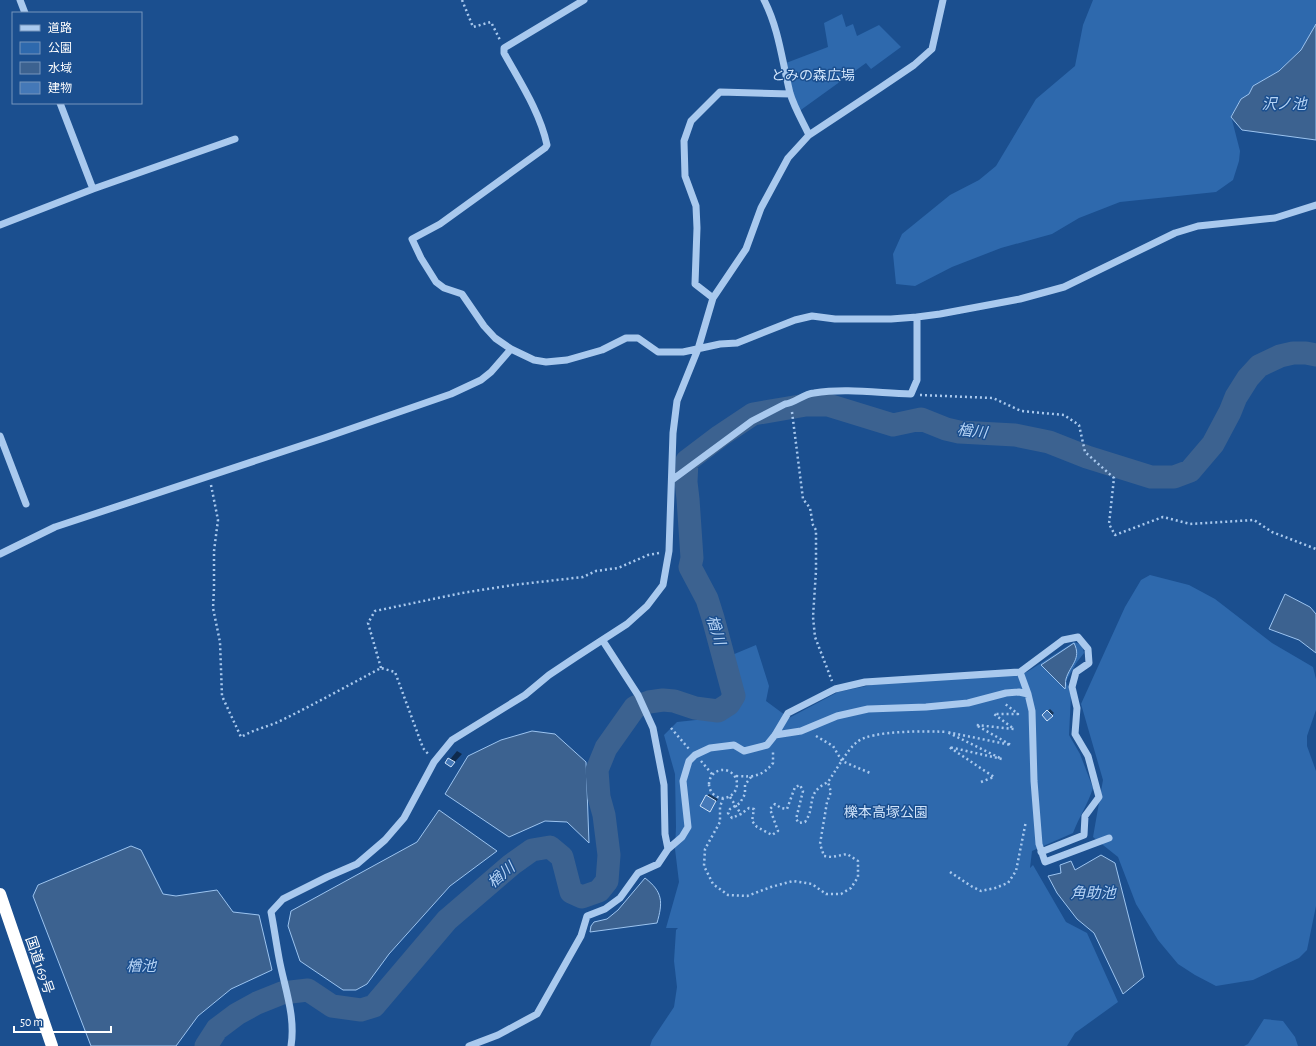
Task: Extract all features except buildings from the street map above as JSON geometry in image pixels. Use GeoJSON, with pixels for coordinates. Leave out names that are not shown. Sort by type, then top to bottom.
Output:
{"type":"FeatureCollection","features":[{"type":"Feature","properties":{"kind":"highway","name":"国道169号"},"geometry":{"type":"LineString","coordinates":[[0,894],[52,1046]]}},
{"type":"Feature","properties":{"kind":"street"},"geometry":{"type":"LineString","coordinates":[[20,0],[25,12]]}},
{"type":"Feature","properties":{"kind":"street"},"geometry":{"type":"LineString","coordinates":[[584,0],[504,48],[504,53],[532,103],[545,134],[547,145],[545,148],[440,224],[412,239],[421,258],[436,282],[444,288],[462,294],[494,338],[511,349],[534,360],[546,362],[567,360],[602,350],[626,338],[638,338],[658,352],[683,352],[720,344],[737,343],[795,320],[812,316],[834,319],[891,319],[917,317],[1020,299],[1064,287],[1175,233],[1198,226],[1275,218],[1316,205]]}},
{"type":"Feature","properties":{"kind":"street"},"geometry":{"type":"LineString","coordinates":[[764,0],[776,31],[790,94],[809,135]]}},
{"type":"Feature","properties":{"kind":"street"},"geometry":{"type":"LineString","coordinates":[[291,1046],[293,1035],[287,990],[279,958],[271,912],[283,899],[357,864],[385,840],[404,818],[434,762],[452,740],[525,695],[549,675],[628,624],[647,606],[663,585],[669,551],[673,433],[677,402],[698,349],[714,298],[746,249],[761,208],[788,158],[809,135],[914,65],[932,49],[943,0]]}},
{"type":"Feature","properties":{"kind":"street"},"geometry":{"type":"LineString","coordinates":[[714,298],[695,284],[697,228],[696,206],[685,176],[684,141],[691,120],[720,92],[790,94]]}},
{"type":"Feature","properties":{"kind":"street"},"geometry":{"type":"LineString","coordinates":[[60,104],[93,189]]}},
{"type":"Feature","properties":{"kind":"street"},"geometry":{"type":"LineString","coordinates":[[0,225],[93,189],[235,139]]}},
{"type":"Feature","properties":{"kind":"street"},"geometry":{"type":"LineString","coordinates":[[672,480],[752,421],[785,404],[789,404],[810,394],[829,391],[854,390],[911,394],[917,380],[917,317]]}},
{"type":"Feature","properties":{"kind":"street"},"geometry":{"type":"LineString","coordinates":[[0,554],[55,527],[451,394],[481,380],[491,372],[511,349]]}},
{"type":"Feature","properties":{"kind":"street"},"geometry":{"type":"LineString","coordinates":[[0,436],[26,504]]}},
{"type":"Feature","properties":{"kind":"street"},"geometry":{"type":"LineString","coordinates":[[469,1046],[498,1035],[538,1014],[581,936],[587,916],[606,909],[620,898],[638,873],[658,864],[668,849],[682,837],[688,827],[683,781],[689,761],[695,755],[710,748],[734,745],[744,751],[767,745],[788,714],[835,689],[865,682],[1020,672],[1063,640],[1078,637],[1088,649],[1089,663],[1076,672],[1072,687],[1077,708],[1075,734],[1088,756],[1099,797],[1085,816],[1084,835],[1041,852]]}},
{"type":"Feature","properties":{"kind":"street"},"geometry":{"type":"LineString","coordinates":[[603,641],[638,695],[653,728],[664,785],[665,834],[668,849]]}},
{"type":"Feature","properties":{"kind":"street"},"geometry":{"type":"LineString","coordinates":[[1020,672],[1032,711],[1034,781],[1039,844],[1045,862],[1109,838]]}},
{"type":"Feature","properties":{"kind":"street"},"geometry":{"type":"LineString","coordinates":[[775,735],[801,731],[837,716],[868,710],[968,703],[1002,693],[1018,692],[1028,694]]}},
{"type":"Feature","properties":{"kind":"path"},"geometry":{"type":"LineString","coordinates":[[462,0],[473,26],[491,22],[504,48]]}},
{"type":"Feature","properties":{"kind":"path"},"geometry":{"type":"LineString","coordinates":[[911,394],[993,398],[1021,411],[1064,415],[1079,425],[1085,452],[1114,478],[1109,524],[1115,535],[1163,517],[1190,524],[1254,520],[1272,532],[1316,549]]}},
{"type":"Feature","properties":{"kind":"path"},"geometry":{"type":"LineString","coordinates":[[789,404],[793,416],[803,499],[810,508],[813,525],[816,530],[816,571],[813,617],[815,638],[835,689]]}},
{"type":"Feature","properties":{"kind":"path"},"geometry":{"type":"LineString","coordinates":[[209,476],[218,520],[214,551],[213,608],[220,642],[222,696],[241,737],[283,719],[381,668],[395,672],[423,748],[434,762]]}},
{"type":"Feature","properties":{"kind":"path"},"geometry":{"type":"LineString","coordinates":[[381,668],[368,623],[375,611],[491,588],[583,577],[596,571],[618,568],[648,555],[669,551]]}},
{"type":"Feature","properties":{"kind":"path"},"geometry":{"type":"LineString","coordinates":[[751,777],[745,785],[745,794],[740,803],[730,809],[728,813],[732,818],[748,808],[754,809],[752,821],[757,827],[772,835],[778,831],[770,809],[775,804],[781,808],[787,809],[795,787],[800,785],[803,791],[796,819],[799,823],[805,822],[809,816],[810,805],[814,793],[819,787],[828,782],[857,742],[876,735],[920,731],[947,732],[1012,745],[976,725],[1014,729],[994,714],[1018,714],[1002,702],[1002,693]]}},
{"type":"Feature","properties":{"kind":"path"},"geometry":{"type":"LineString","coordinates":[[801,731],[819,736],[833,746],[842,761],[870,773]]}},
{"type":"Feature","properties":{"kind":"path"},"geometry":{"type":"LineString","coordinates":[[947,732],[1002,759],[949,747],[994,777],[981,782]]}},
{"type":"Feature","properties":{"kind":"path"},"geometry":{"type":"LineString","coordinates":[[736,776],[751,777],[766,772],[773,763],[772,749],[767,745]]}},
{"type":"Feature","properties":{"kind":"path"},"geometry":{"type":"LineString","coordinates":[[724,769],[731,771],[736,776],[738,784],[736,791],[730,797],[716,797],[711,792],[709,780],[712,774],[718,770],[724,769]]}},
{"type":"Feature","properties":{"kind":"path"},"geometry":{"type":"LineString","coordinates":[[723,798],[720,807],[720,822],[705,849],[704,866],[713,884],[728,894],[747,896],[793,881],[812,884],[826,894],[841,894],[851,888],[858,877],[858,861],[847,854],[832,857],[824,856],[820,844],[827,802],[831,792],[828,782]]}},
{"type":"Feature","properties":{"kind":"path"},"geometry":{"type":"LineString","coordinates":[[730,797],[740,814]]}},
{"type":"Feature","properties":{"kind":"path"},"geometry":{"type":"LineString","coordinates":[[950,872],[981,891],[1008,883],[1016,870],[1027,818]]}},
{"type":"Feature","properties":{"kind":"green space"},"geometry":{"type":"Polygon","coordinates":[[[1093,0],[1316,0],[1316,24],[1301,50],[1279,71],[1253,86],[1249,95],[1241,99],[1231,116],[1240,151],[1239,161],[1233,180],[1216,192],[1120,202],[1079,218],[1052,234],[1001,248],[952,267],[915,286],[896,284],[893,254],[902,234],[950,195],[979,180],[996,166],[1036,99],[1075,66],[1083,25],[1093,0]]]}},
{"type":"Feature","properties":{"kind":"green space","name":"とみの森広場"},"geometry":{"type":"Polygon","coordinates":[[[842,14],[846,27],[853,24],[857,36],[879,25],[901,47],[871,69],[866,63],[798,112],[786,63],[828,47],[824,23],[842,14]]]}},
{"type":"Feature","properties":{"kind":"green space"},"geometry":{"type":"Polygon","coordinates":[[[1150,575],[1189,585],[1215,599],[1272,643],[1313,667],[1316,679],[1316,710],[1307,736],[1307,746],[1316,771],[1316,906],[1307,950],[1299,958],[1253,980],[1216,986],[1178,964],[1158,940],[1136,904],[1118,857],[1093,837],[1103,780],[1081,704],[1125,607],[1141,580],[1150,575]]]}},
{"type":"Feature","properties":{"kind":"green space","name":"櫟本高塚公園"},"geometry":{"type":"Polygon","coordinates":[[[1074,642],[1082,645],[1084,653],[1066,681],[1071,695],[1069,735],[1080,754],[1093,788],[1089,800],[1073,833],[1032,851],[1030,868],[1033,865],[1066,922],[1087,933],[1118,1002],[1075,1033],[1067,1046],[650,1046],[652,1040],[674,1007],[677,987],[674,961],[676,930],[678,928],[666,928],[679,882],[675,849],[675,774],[664,735],[677,722],[724,717],[744,691],[732,655],[756,645],[769,686],[766,701],[789,718],[838,692],[876,684],[1003,676],[1027,672],[1074,642]]]}},
{"type":"Feature","properties":{"kind":"green space"},"geometry":{"type":"Polygon","coordinates":[[[1264,1019],[1283,1021],[1295,1037],[1298,1046],[1244,1046],[1248,1044],[1264,1019]]]}},
{"type":"Feature","properties":{"kind":"water","name":"沢ノ池"},"geometry":{"type":"Polygon","coordinates":[[[1316,24],[1316,140],[1242,130],[1231,117],[1241,99],[1249,94],[1253,86],[1279,71],[1301,50],[1316,24]]]}},
{"type":"Feature","properties":{"kind":"water"},"geometry":{"type":"Polygon","coordinates":[[[1285,594],[1310,607],[1316,614],[1316,653],[1299,640],[1269,629],[1285,594]]]}},
{"type":"Feature","properties":{"kind":"water"},"geometry":{"type":"Polygon","coordinates":[[[1074,643],[1077,653],[1066,679],[1065,689],[1041,665],[1074,643]]]}},
{"type":"Feature","properties":{"kind":"water"},"geometry":{"type":"Polygon","coordinates":[[[532,731],[555,734],[586,762],[589,843],[567,822],[545,821],[509,837],[445,794],[468,756],[501,740],[532,731]]]}},
{"type":"Feature","properties":{"kind":"water"},"geometry":{"type":"Polygon","coordinates":[[[439,810],[497,851],[450,886],[389,954],[367,984],[356,990],[343,990],[300,961],[288,926],[291,911],[417,842],[439,810]]]}},
{"type":"Feature","properties":{"kind":"water","name":"楢池"},"geometry":{"type":"Polygon","coordinates":[[[131,846],[141,850],[163,894],[176,896],[217,890],[233,912],[259,915],[272,970],[231,989],[198,1016],[176,1046],[91,1046],[33,896],[38,885],[131,846]]]}},
{"type":"Feature","properties":{"kind":"water","name":"角助池"},"geometry":{"type":"Polygon","coordinates":[[[1101,855],[1115,863],[1144,977],[1123,994],[1094,933],[1077,919],[1057,893],[1048,876],[1061,873],[1060,865],[1071,861],[1075,870],[1101,855]]]}},
{"type":"Feature","properties":{"kind":"water"},"geometry":{"type":"Polygon","coordinates":[[[645,878],[655,888],[660,898],[661,903],[657,923],[590,932],[591,926],[594,922],[607,919],[618,910],[645,878]]]}},
{"type":"Feature","properties":{"kind":"waterway","name":"楢川"},"geometry":{"type":"LineString","coordinates":[[206,1046],[217,1029],[237,1014],[257,1003],[282,993],[308,990],[332,1006],[361,1010],[374,1006],[447,920],[511,865],[532,850],[550,847],[562,857],[571,892],[582,897],[599,891],[607,881],[609,855],[604,815],[599,797],[597,770],[606,748],[635,707],[649,702],[663,700],[674,701],[695,708],[718,711],[729,704],[734,696],[707,599],[690,567],[692,558],[686,482],[687,461],[720,436],[753,414],[806,405],[828,405],[893,425],[921,419],[946,429],[959,432],[1015,435],[1049,442],[1087,457],[1151,477],[1174,477],[1190,471],[1213,444],[1230,412],[1236,397],[1248,378],[1259,366],[1280,356],[1293,353],[1316,355]]}}]}
